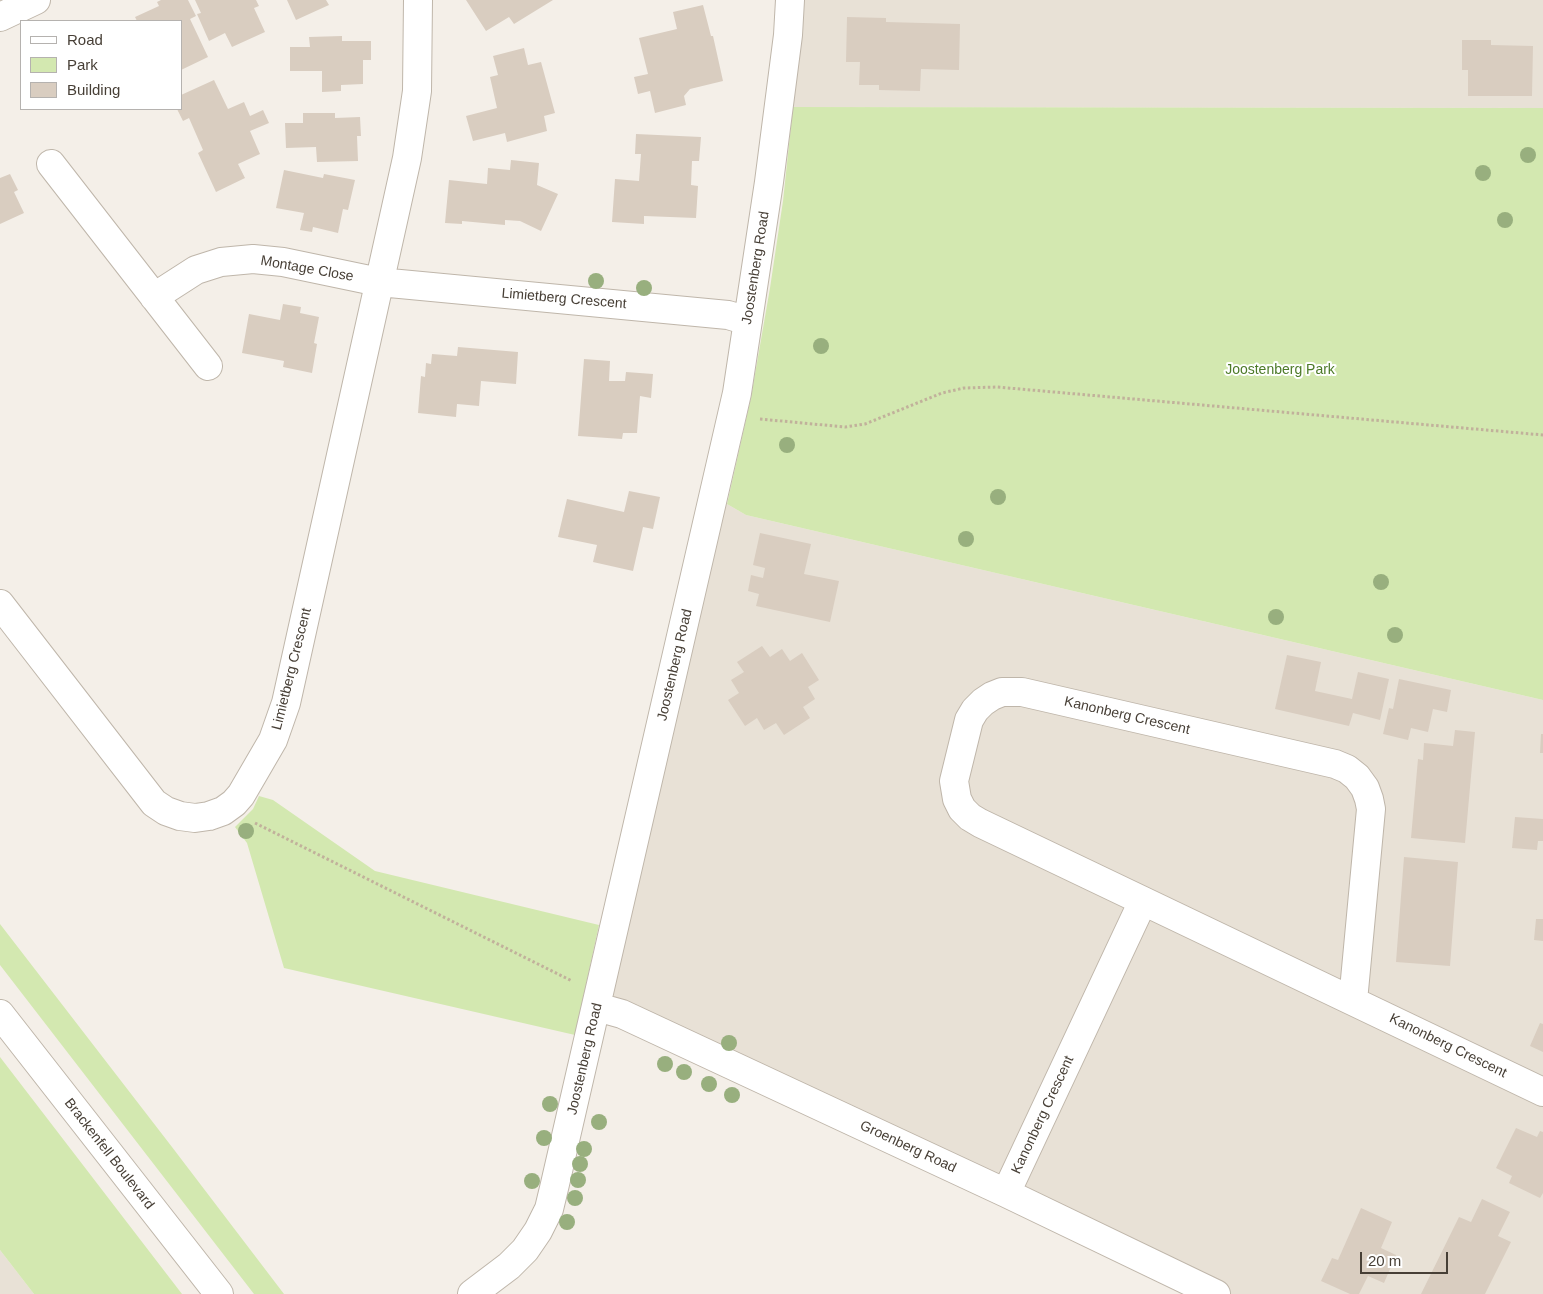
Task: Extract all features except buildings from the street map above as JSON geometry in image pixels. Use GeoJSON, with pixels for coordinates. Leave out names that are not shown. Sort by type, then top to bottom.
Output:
{"type":"FeatureCollection","features":[{"type":"Feature","properties":{"kind":"street"},"geometry":{"type":"LineString","coordinates":[[0,17],[36,0]]}},
{"type":"Feature","properties":{"kind":"street","name":"Limietberg Crescent"},"geometry":{"type":"LineString","coordinates":[[0,604],[154,803],[166,811],[180,816],[195,818],[223,811],[241,795],[270,745],[280,724],[286,703],[413,124],[417,90],[418,0]]}},
{"type":"Feature","properties":{"kind":"street","name":"Joostenberg Road"},"geometry":{"type":"LineString","coordinates":[[472,1294],[509,1266],[525,1250],[538,1232],[549,1209],[599,1000],[737,393],[769,182],[788,35],[790,0]]}},
{"type":"Feature","properties":{"kind":"street"},"geometry":{"type":"LineString","coordinates":[[51,164],[208,366]]}},
{"type":"Feature","properties":{"kind":"street","name":"Montage Close"},"geometry":{"type":"LineString","coordinates":[[154,297],[196,270],[221,262],[253,259],[283,262],[379,282]]}},
{"type":"Feature","properties":{"kind":"street","name":"Limietberg Crescent"},"geometry":{"type":"LineString","coordinates":[[379,282],[728,315],[748,321]]}},
{"type":"Feature","properties":{"kind":"street","name":"Kanonberg Crescent"},"geometry":{"type":"LineString","coordinates":[[1354,1001],[1371,809],[1370,798],[1365,788],[1357,777],[1347,769],[1335,764],[1022,692],[1002,692],[992,696],[975,710],[969,720],[956,772],[955,790],[962,809],[970,817],[1543,1092]]}},
{"type":"Feature","properties":{"kind":"street","name":"Kanonberg Crescent"},"geometry":{"type":"LineString","coordinates":[[1006,1193],[1143,901]]}},
{"type":"Feature","properties":{"kind":"street","name":"Groenberg Road"},"geometry":{"type":"LineString","coordinates":[[599,1000],[622,1014],[1006,1193],[1216,1294]]}},
{"type":"Feature","properties":{"kind":"street","name":"Brackenfell Boulevard"},"geometry":{"type":"LineString","coordinates":[[0,1014],[218,1294]]}},
{"type":"Feature","properties":{"kind":"path"},"geometry":{"type":"LineString","coordinates":[[732,413],[761,419],[845,427],[865,424],[964,388],[997,387],[1543,435]]}},
{"type":"Feature","properties":{"kind":"path"},"geometry":{"type":"LineString","coordinates":[[234,803],[244,818],[576,983],[599,1000]]}},
{"type":"Feature","properties":{"kind":"shaded area"},"geometry":{"type":"Polygon","coordinates":[[[789,0],[1543,0],[1543,108],[777,107],[789,0]]]}},
{"type":"Feature","properties":{"kind":"shaded area"},"geometry":{"type":"Polygon","coordinates":[[[714,501],[727,504],[746,515],[1543,700],[1543,1294],[1216,1294],[599,1006],[714,501]]]}},
{"type":"Feature","properties":{"kind":"shaded area"},"geometry":{"type":"Polygon","coordinates":[[[0,1250],[34,1294],[0,1294],[0,1250]]]}},
{"type":"Feature","properties":{"kind":"green space","name":"Joostenberg Park"},"geometry":{"type":"Polygon","coordinates":[[[793,107],[1543,108],[1543,700],[746,515],[727,504],[751,397],[770,288],[783,201],[793,107]]]}},
{"type":"Feature","properties":{"kind":"green space"},"geometry":{"type":"Polygon","coordinates":[[[259,796],[273,800],[375,871],[599,925],[575,1035],[284,968],[247,843],[235,827],[253,809],[259,796]]]}},
{"type":"Feature","properties":{"kind":"green space"},"geometry":{"type":"Polygon","coordinates":[[[0,924],[284,1294],[254,1294],[0,965],[0,924]]]}},
{"type":"Feature","properties":{"kind":"green space"},"geometry":{"type":"Polygon","coordinates":[[[0,1057],[182,1294],[34,1294],[0,1250],[0,1057]]]}}]}
